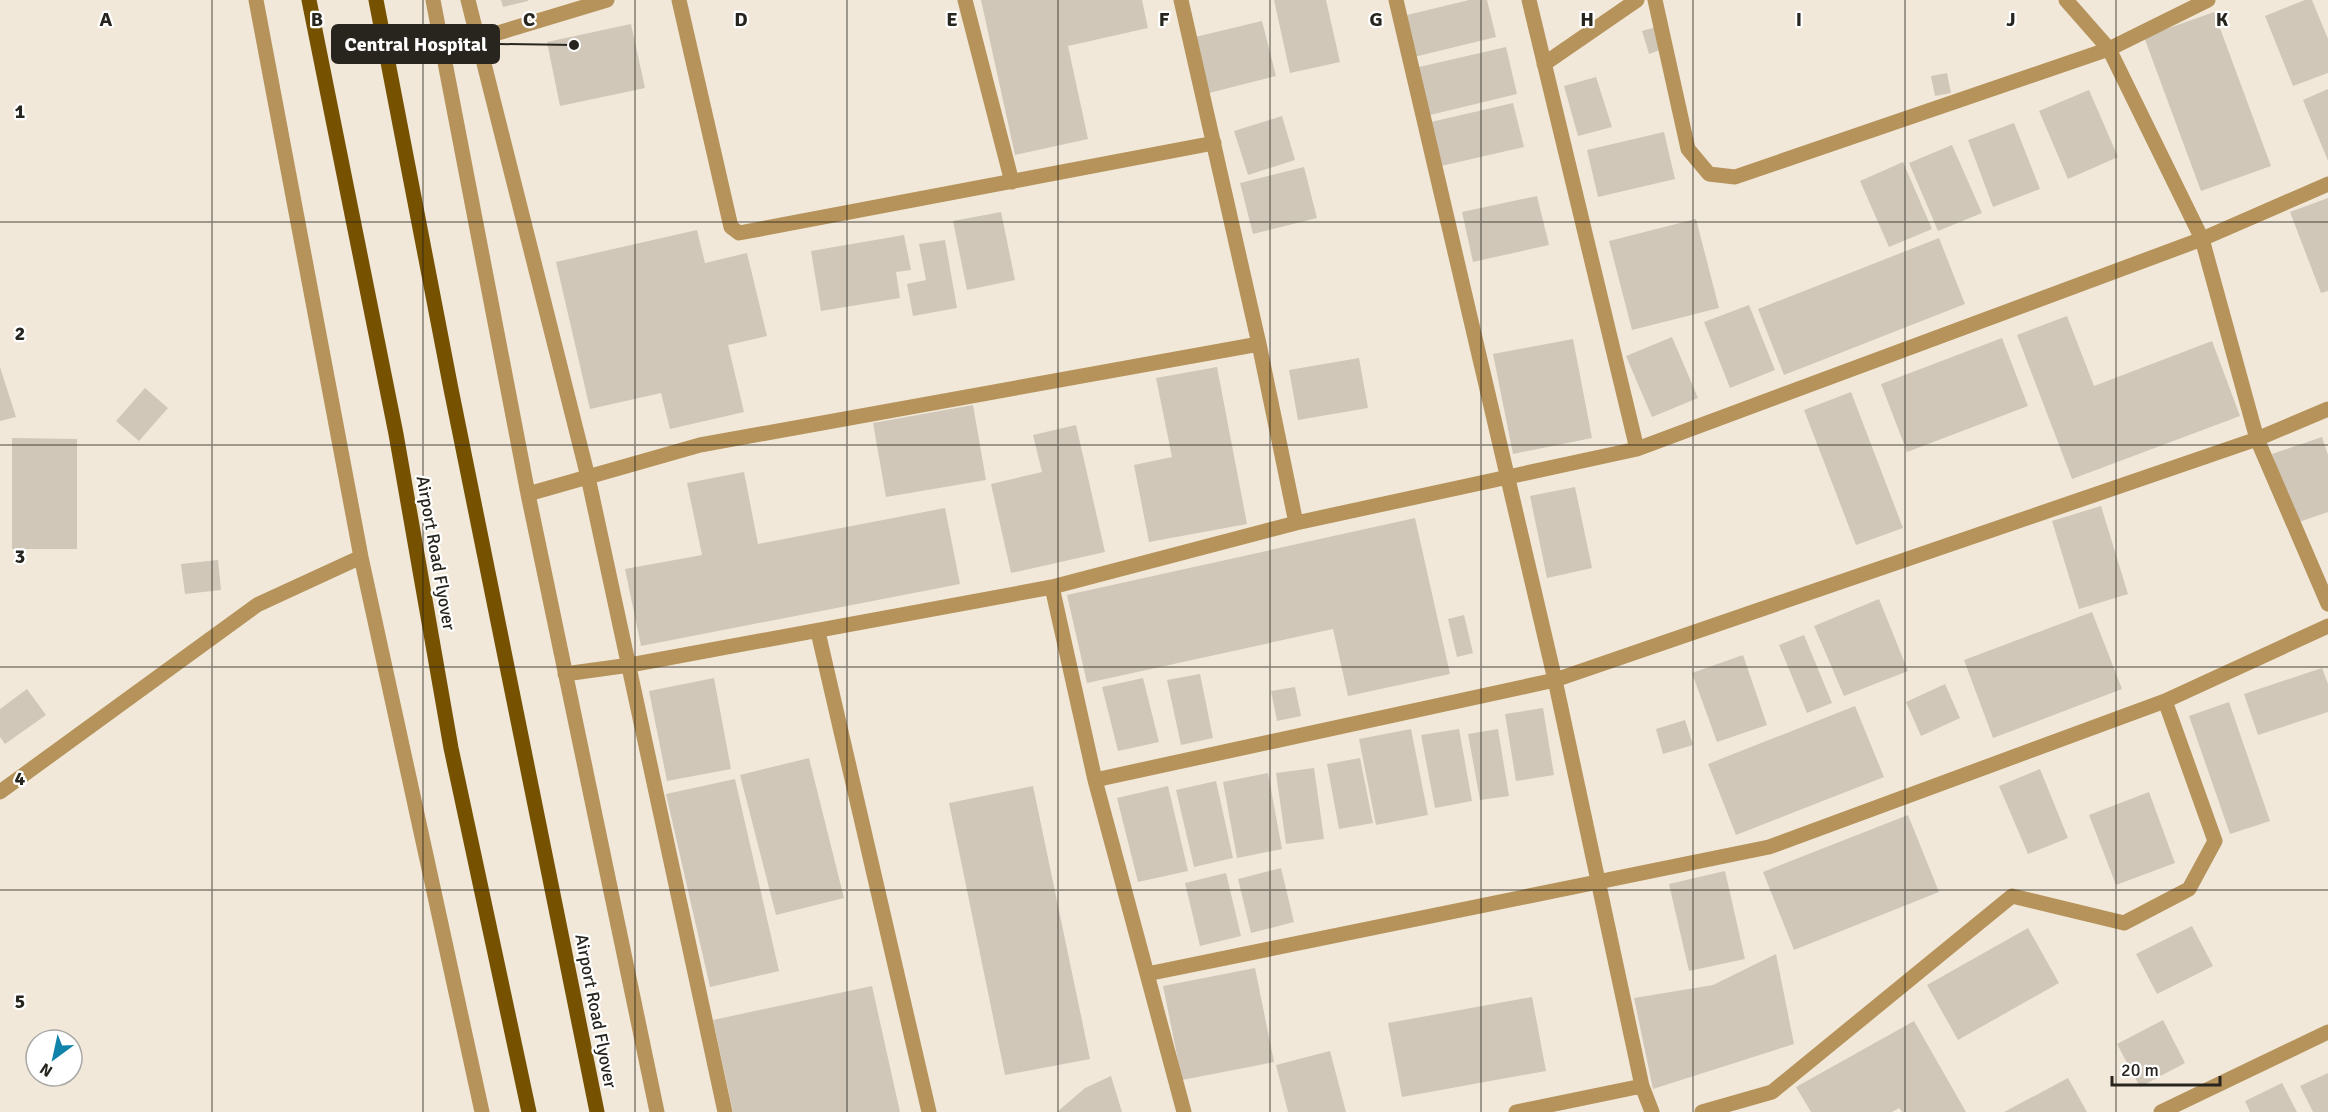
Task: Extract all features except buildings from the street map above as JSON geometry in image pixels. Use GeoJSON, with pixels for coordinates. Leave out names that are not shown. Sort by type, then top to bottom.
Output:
{"type":"FeatureCollection","features":[{"type":"Feature","properties":{"kind":"main road","name":"Airport Road Flyover"},"geometry":{"type":"LineString","coordinates":[[309,0],[396,434],[451,748],[529,1112]]}},
{"type":"Feature","properties":{"kind":"main road","name":"Airport Road Flyover"},"geometry":{"type":"LineString","coordinates":[[376,0],[451,389],[597,1112]]}},
{"type":"Feature","properties":{"kind":"street"},"geometry":{"type":"LineString","coordinates":[[256,0],[361,557],[482,1112]]}},
{"type":"Feature","properties":{"kind":"street"},"geometry":{"type":"LineString","coordinates":[[433,0],[528,494],[657,1112]]}},
{"type":"Feature","properties":{"kind":"street"},"geometry":{"type":"LineString","coordinates":[[468,0],[588,477],[725,1112]]}},
{"type":"Feature","properties":{"kind":"street"},"geometry":{"type":"LineString","coordinates":[[441,44],[478,39],[607,0]]}},
{"type":"Feature","properties":{"kind":"street"},"geometry":{"type":"LineString","coordinates":[[679,0],[730,227],[735,231],[744,233],[1214,143]]}},
{"type":"Feature","properties":{"kind":"street"},"geometry":{"type":"LineString","coordinates":[[965,0],[1012,182]]}},
{"type":"Feature","properties":{"kind":"street"},"geometry":{"type":"LineString","coordinates":[[1181,0],[1259,344],[1296,523]]}},
{"type":"Feature","properties":{"kind":"street"},"geometry":{"type":"LineString","coordinates":[[1396,0],[1555,680],[1642,1086],[1652,1112]]}},
{"type":"Feature","properties":{"kind":"street"},"geometry":{"type":"LineString","coordinates":[[1529,0],[1637,449]]}},
{"type":"Feature","properties":{"kind":"street"},"geometry":{"type":"LineString","coordinates":[[1544,64],[1638,0]]}},
{"type":"Feature","properties":{"kind":"street"},"geometry":{"type":"LineString","coordinates":[[1655,0],[1688,149],[1709,174],[1735,177],[2109,49],[2208,0]]}},
{"type":"Feature","properties":{"kind":"street"},"geometry":{"type":"LineString","coordinates":[[2066,0],[2109,49],[2202,239],[2257,439],[2328,604]]}},
{"type":"Feature","properties":{"kind":"street"},"geometry":{"type":"LineString","coordinates":[[565,674],[818,632],[1052,587],[1296,523],[1637,449],[2202,239],[2328,184]]}},
{"type":"Feature","properties":{"kind":"street"},"geometry":{"type":"LineString","coordinates":[[528,494],[700,445],[1259,344]]}},
{"type":"Feature","properties":{"kind":"street"},"geometry":{"type":"LineString","coordinates":[[1095,780],[1555,680],[2257,439],[2328,409]]}},
{"type":"Feature","properties":{"kind":"street"},"geometry":{"type":"LineString","coordinates":[[0,792],[257,605],[361,557]]}},
{"type":"Feature","properties":{"kind":"street"},"geometry":{"type":"LineString","coordinates":[[1052,587],[1095,780],[1184,1112]]}},
{"type":"Feature","properties":{"kind":"street"},"geometry":{"type":"LineString","coordinates":[[1147,974],[1769,847],[2165,701],[2328,626]]}},
{"type":"Feature","properties":{"kind":"street"},"geometry":{"type":"LineString","coordinates":[[818,632],[929,1112]]}},
{"type":"Feature","properties":{"kind":"street"},"geometry":{"type":"LineString","coordinates":[[1702,1112],[1772,1092],[2012,896],[2124,923],[2189,889],[2215,841],[2165,701]]}},
{"type":"Feature","properties":{"kind":"street"},"geometry":{"type":"LineString","coordinates":[[2161,1112],[2328,1032]]}},
{"type":"Feature","properties":{"kind":"street"},"geometry":{"type":"LineString","coordinates":[[1516,1112],[1642,1086]]}},
{"type":"Feature","properties":{"kind":"place","name":"Central Hospital"},"geometry":{"type":"Point","coordinates":[574,45]}}]}
